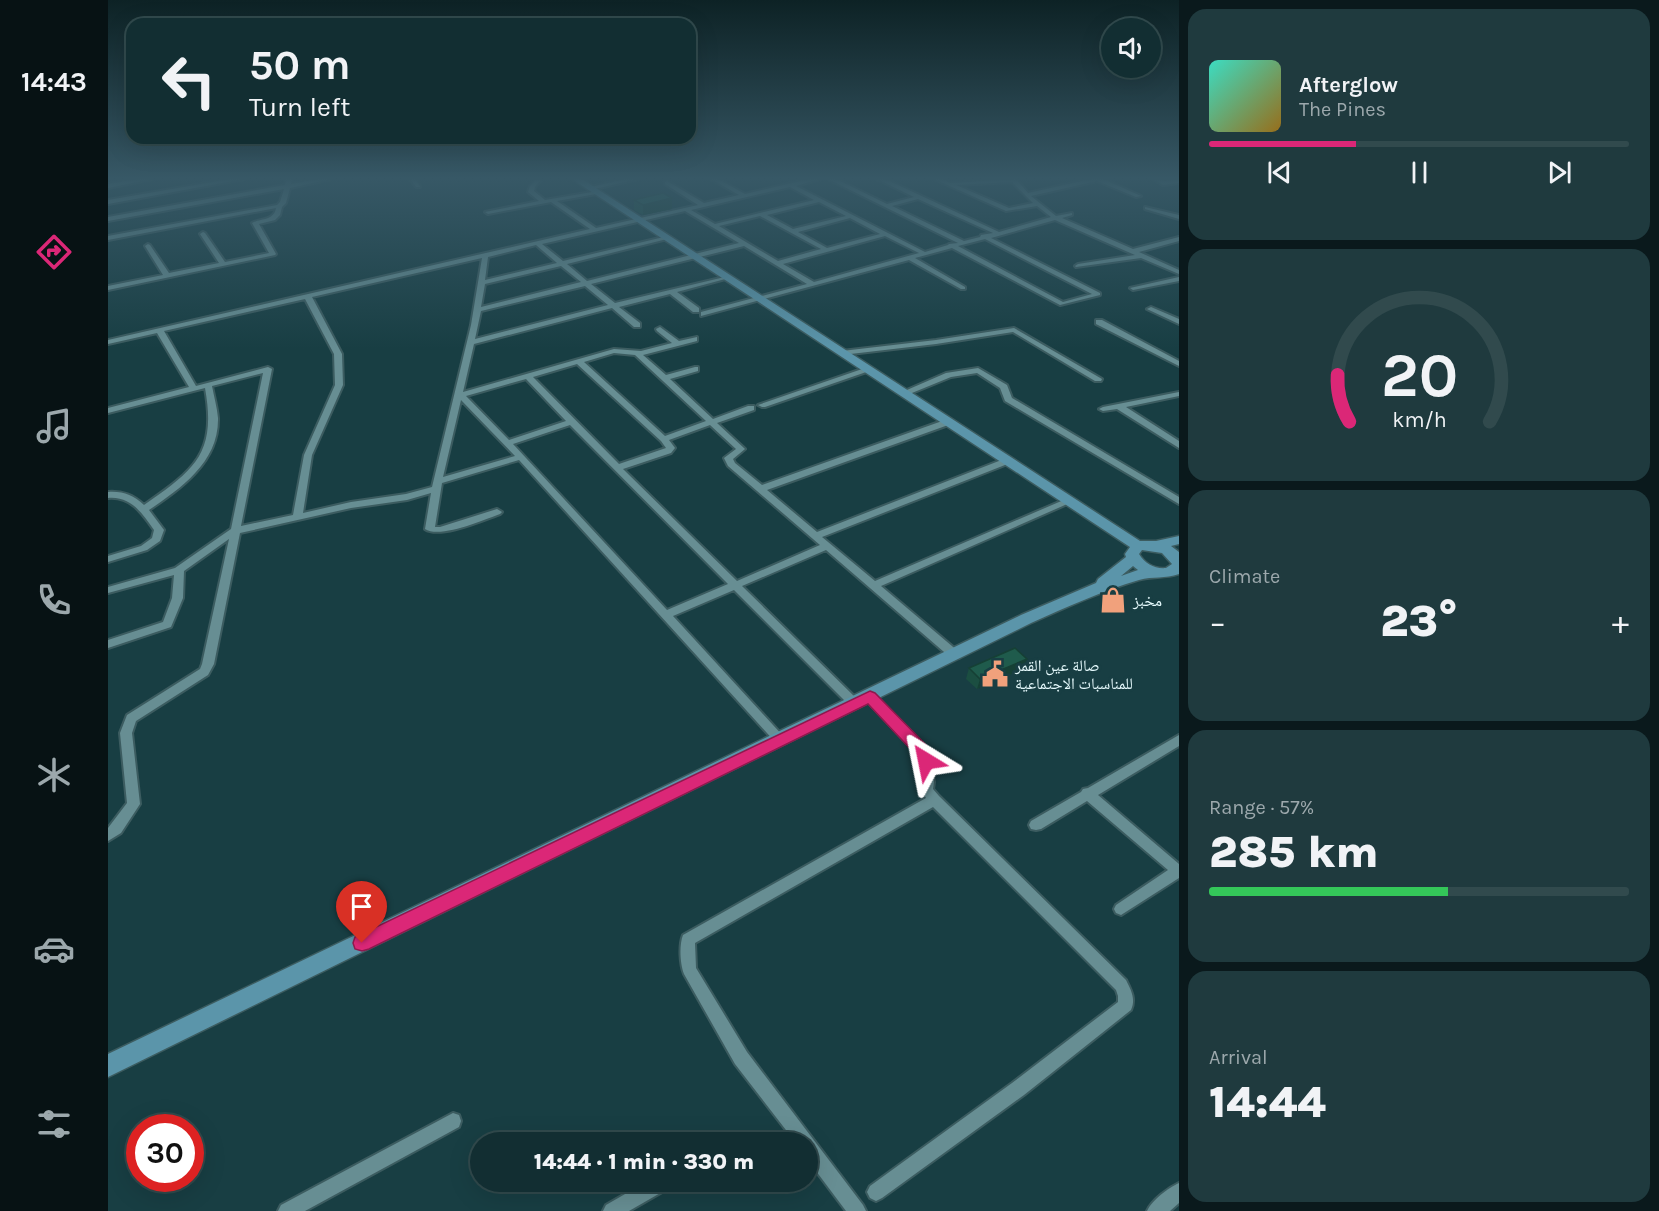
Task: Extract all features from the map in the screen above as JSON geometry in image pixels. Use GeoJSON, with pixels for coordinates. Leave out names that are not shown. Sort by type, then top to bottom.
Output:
{"type":"FeatureCollection","features":[{"type":"Feature","properties":{"kind":"street"},"geometry":{"type":"LineString","coordinates":[[204,236],[223,264]]}},
{"type":"Feature","properties":{"kind":"street"},"geometry":{"type":"LineString","coordinates":[[108,288],[273,254],[262,236]]}},
{"type":"Feature","properties":{"kind":"street"},"geometry":{"type":"LineString","coordinates":[[108,342],[570,236]]}},
{"type":"Feature","properties":{"kind":"street"},"geometry":{"type":"LineString","coordinates":[[664,236],[1069,501],[1136,553],[1152,571]]}},
{"type":"Feature","properties":{"kind":"street"},"geometry":{"type":"LineString","coordinates":[[729,236],[811,283]]}},
{"type":"Feature","properties":{"kind":"street"},"geometry":{"type":"LineString","coordinates":[[802,236],[827,250]]}},
{"type":"Feature","properties":{"kind":"street"},"geometry":{"type":"LineString","coordinates":[[777,263],[880,236]]}},
{"type":"Feature","properties":{"kind":"street"},"geometry":{"type":"LineString","coordinates":[[889,236],[923,253]]}},
{"type":"Feature","properties":{"kind":"street"},"geometry":{"type":"LineString","coordinates":[[948,236],[962,242]]}},
{"type":"Feature","properties":{"kind":"street"},"geometry":{"type":"LineString","coordinates":[[704,314],[983,236],[1098,294],[1062,303],[951,245]]}},
{"type":"Feature","properties":{"kind":"street"},"geometry":{"type":"LineString","coordinates":[[1095,236],[1179,272]]}},
{"type":"Feature","properties":{"kind":"street"},"geometry":{"type":"LineString","coordinates":[[482,283],[668,238]]}},
{"type":"Feature","properties":{"kind":"street"},"geometry":{"type":"LineString","coordinates":[[1131,252],[1179,239]]}},
{"type":"Feature","properties":{"kind":"street"},"geometry":{"type":"LineString","coordinates":[[537,243],[637,325]]}},
{"type":"Feature","properties":{"kind":"street"},"geometry":{"type":"LineString","coordinates":[[478,310],[744,244]]}},
{"type":"Feature","properties":{"kind":"street"},"geometry":{"type":"LineString","coordinates":[[148,246],[167,276]]}},
{"type":"Feature","properties":{"kind":"street"},"geometry":{"type":"LineString","coordinates":[[485,256],[472,342],[430,526],[432,531],[448,529],[497,512]]}},
{"type":"Feature","properties":{"kind":"street"},"geometry":{"type":"LineString","coordinates":[[1078,266],[1140,256]]}},
{"type":"Feature","properties":{"kind":"street"},"geometry":{"type":"LineString","coordinates":[[908,257],[963,288]]}},
{"type":"Feature","properties":{"kind":"street"},"geometry":{"type":"LineString","coordinates":[[472,342],[727,277]]}},
{"type":"Feature","properties":{"kind":"street"},"geometry":{"type":"LineString","coordinates":[[1133,288],[1179,279]]}},
{"type":"Feature","properties":{"kind":"street"},"geometry":{"type":"LineString","coordinates":[[672,291],[696,310]]}},
{"type":"Feature","properties":{"kind":"street"},"geometry":{"type":"LineString","coordinates":[[298,516],[308,455],[339,385],[338,354],[308,297]]}},
{"type":"Feature","properties":{"kind":"street"},"geometry":{"type":"LineString","coordinates":[[1151,309],[1179,322]]}},
{"type":"Feature","properties":{"kind":"street"},"geometry":{"type":"LineString","coordinates":[[1099,322],[1179,363]]}},
{"type":"Feature","properties":{"kind":"street"},"geometry":{"type":"LineString","coordinates":[[660,329],[677,343]]}},
{"type":"Feature","properties":{"kind":"street"},"geometry":{"type":"LineString","coordinates":[[159,330],[193,388]]}},
{"type":"Feature","properties":{"kind":"street"},"geometry":{"type":"LineString","coordinates":[[842,353],[1014,330],[1098,379]]}},
{"type":"Feature","properties":{"kind":"street"},"geometry":{"type":"LineString","coordinates":[[460,394],[619,351],[637,353],[694,339]]}},
{"type":"Feature","properties":{"kind":"street"},"geometry":{"type":"LineString","coordinates":[[637,353],[741,450],[728,458],[729,462],[955,655]]}},
{"type":"Feature","properties":{"kind":"street"},"geometry":{"type":"LineString","coordinates":[[579,362],[664,438],[671,450],[617,468]]}},
{"type":"Feature","properties":{"kind":"street"},"geometry":{"type":"LineString","coordinates":[[108,411],[268,369],[233,531],[208,664],[204,672],[131,718],[126,733],[134,804],[108,836]]}},
{"type":"Feature","properties":{"kind":"street"},"geometry":{"type":"LineString","coordinates":[[665,378],[695,369]]}},
{"type":"Feature","properties":{"kind":"street"},"geometry":{"type":"LineString","coordinates":[[762,405],[868,370]]}},
{"type":"Feature","properties":{"kind":"street"},"geometry":{"type":"LineString","coordinates":[[903,393],[949,375],[978,370],[1004,387],[1008,399],[1179,501]]}},
{"type":"Feature","properties":{"kind":"street"},"geometry":{"type":"LineString","coordinates":[[529,377],[735,586],[923,752],[928,782],[927,790],[934,800],[1122,985],[1126,1005],[1018,1089],[876,1192]]}},
{"type":"Feature","properties":{"kind":"street"},"geometry":{"type":"LineString","coordinates":[[144,509],[197,469],[210,442],[214,425],[208,384]]}},
{"type":"Feature","properties":{"kind":"street"},"geometry":{"type":"LineString","coordinates":[[460,394],[521,457],[780,740]]}},
{"type":"Feature","properties":{"kind":"street"},"geometry":{"type":"LineString","coordinates":[[1103,409],[1179,394]]}},
{"type":"Feature","properties":{"kind":"street"},"geometry":{"type":"LineString","coordinates":[[1119,406],[1179,445]]}},
{"type":"Feature","properties":{"kind":"street"},"geometry":{"type":"LineString","coordinates":[[664,438],[750,408]]}},
{"type":"Feature","properties":{"kind":"street"},"geometry":{"type":"LineString","coordinates":[[507,443],[571,422]]}},
{"type":"Feature","properties":{"kind":"street"},"geometry":{"type":"LineString","coordinates":[[760,489],[948,422]]}},
{"type":"Feature","properties":{"kind":"street"},"geometry":{"type":"LineString","coordinates":[[108,590],[179,570],[233,531],[298,516],[407,497],[521,457]]}},
{"type":"Feature","properties":{"kind":"street"},"geometry":{"type":"LineString","coordinates":[[815,536],[1007,461]]}},
{"type":"Feature","properties":{"kind":"street"},"geometry":{"type":"LineString","coordinates":[[108,495],[116,493],[129,497],[144,509],[159,530],[157,539],[144,548],[108,559]]}},
{"type":"Feature","properties":{"kind":"street"},"geometry":{"type":"LineString","coordinates":[[874,585],[1069,501]]}},
{"type":"Feature","properties":{"kind":"street"},"geometry":{"type":"LineString","coordinates":[[1096,588],[1136,553],[1179,540]]}},
{"type":"Feature","properties":{"kind":"street"},"geometry":{"type":"LineString","coordinates":[[666,615],[827,546]]}},
{"type":"Feature","properties":{"kind":"street"},"geometry":{"type":"LineString","coordinates":[[108,1066],[1026,619],[1096,588],[1178,565],[1169,551],[1155,546]]}},
{"type":"Feature","properties":{"kind":"street"},"geometry":{"type":"LineString","coordinates":[[108,644],[167,624],[178,603],[181,590],[179,570]]}},
{"type":"Feature","properties":{"kind":"street"},"geometry":{"type":"LineString","coordinates":[[1035,825],[1179,740]]}},
{"type":"Feature","properties":{"kind":"street"},"geometry":{"type":"LineString","coordinates":[[1087,793],[1179,871],[1121,909]]}},
{"type":"Feature","properties":{"kind":"street"},"geometry":{"type":"LineString","coordinates":[[797,1132],[741,1058],[689,969],[688,940],[934,800]]}},
{"type":"Feature","properties":{"kind":"street"},"geometry":{"type":"LineString","coordinates":[[287,1211],[453,1121]]}},
{"type":"Feature","properties":{"kind":"street"},"geometry":{"type":"LineString","coordinates":[[818,1160],[856,1211]]}},
{"type":"Feature","properties":{"kind":"street"},"geometry":{"type":"LineString","coordinates":[[612,1211],[645,1192]]}},
{"type":"Feature","properties":{"kind":"street"},"geometry":{"type":"LineString","coordinates":[[1156,1211],[1179,1192]]}},
{"type":"Feature","properties":{"kind":"building"},"geometry":{"type":"Polygon","coordinates":[[[1015,648],[1027,659],[980,679],[969,668],[1015,648]]]}},
{"type":"Feature","properties":{"kind":"place","name":"مخبز"},"geometry":{"type":"Point","coordinates":[1113,600]}},
{"type":"Feature","properties":{"kind":"place","name":"صالة عين القمر للمناسبات الاجتماعية"},"geometry":{"type":"Point","coordinates":[995,674]}},
{"type":"Feature","properties":{"kind":"route"},"geometry":{"type":"LineString","coordinates":[[362,943],[870,697],[923,752],[926,761]]}}]}
